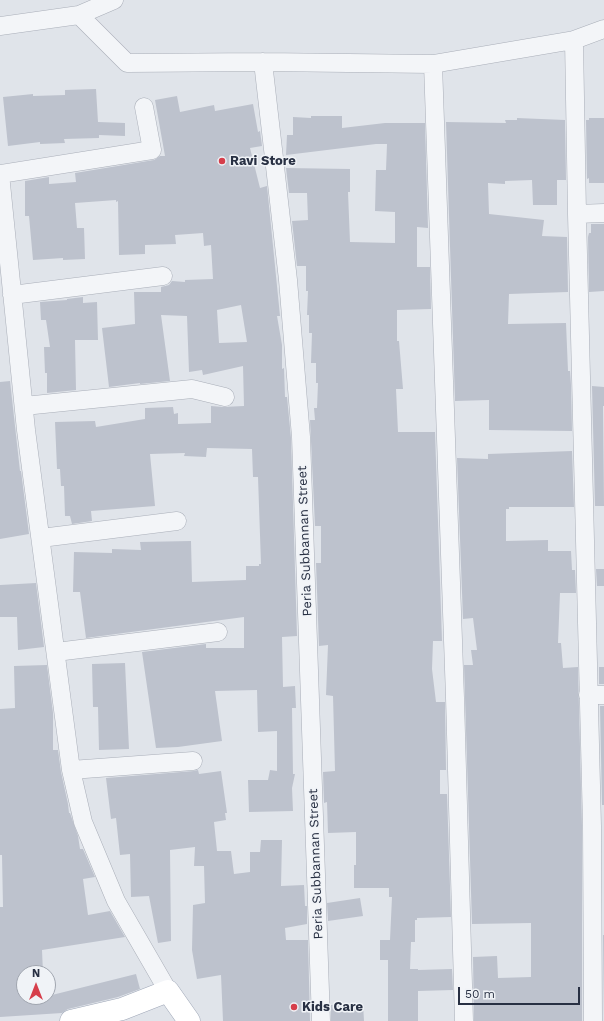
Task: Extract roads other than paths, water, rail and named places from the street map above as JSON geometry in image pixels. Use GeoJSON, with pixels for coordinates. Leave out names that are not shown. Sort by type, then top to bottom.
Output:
{"type":"FeatureCollection","features":[{"type":"Feature","properties":{"kind":"main road"},"geometry":{"type":"LineString","coordinates":[[71,1021],[122,1009],[168,991],[189,1021]]}},
{"type":"Feature","properties":{"kind":"street"},"geometry":{"type":"LineString","coordinates":[[0,26],[79,15],[114,0]]}},
{"type":"Feature","properties":{"kind":"street"},"geometry":{"type":"LineString","coordinates":[[79,15],[127,63],[262,62],[433,64],[574,40],[604,29]]}},
{"type":"Feature","properties":{"kind":"street"},"geometry":{"type":"LineString","coordinates":[[574,40],[577,214],[596,695],[592,826],[592,1021]]}},
{"type":"Feature","properties":{"kind":"street","name":"Peria Subbannan Street"},"geometry":{"type":"LineString","coordinates":[[262,62],[288,280],[302,436],[321,1021]]}},
{"type":"Feature","properties":{"kind":"street"},"geometry":{"type":"LineString","coordinates":[[433,64],[455,690],[464,1021]]}},
{"type":"Feature","properties":{"kind":"street"},"geometry":{"type":"LineString","coordinates":[[144,107],[152,150],[0,174],[24,406],[71,770],[83,822],[116,901],[168,991]]}},
{"type":"Feature","properties":{"kind":"street"},"geometry":{"type":"LineString","coordinates":[[577,214],[604,214]]}},
{"type":"Feature","properties":{"kind":"street"},"geometry":{"type":"LineString","coordinates":[[12,295],[163,276]]}},
{"type":"Feature","properties":{"kind":"street"},"geometry":{"type":"LineString","coordinates":[[24,406],[192,389],[225,397]]}},
{"type":"Feature","properties":{"kind":"street"},"geometry":{"type":"LineString","coordinates":[[41,538],[177,521]]}},
{"type":"Feature","properties":{"kind":"street"},"geometry":{"type":"LineString","coordinates":[[56,652],[218,632]]}},
{"type":"Feature","properties":{"kind":"street"},"geometry":{"type":"LineString","coordinates":[[71,770],[193,762]]}},
{"type":"Feature","properties":{"kind":"place","name":"Ravi Store"},"geometry":{"type":"Point","coordinates":[222,161]}},
{"type":"Feature","properties":{"kind":"place","name":"Kids Care"},"geometry":{"type":"Point","coordinates":[294,1007]}}]}
